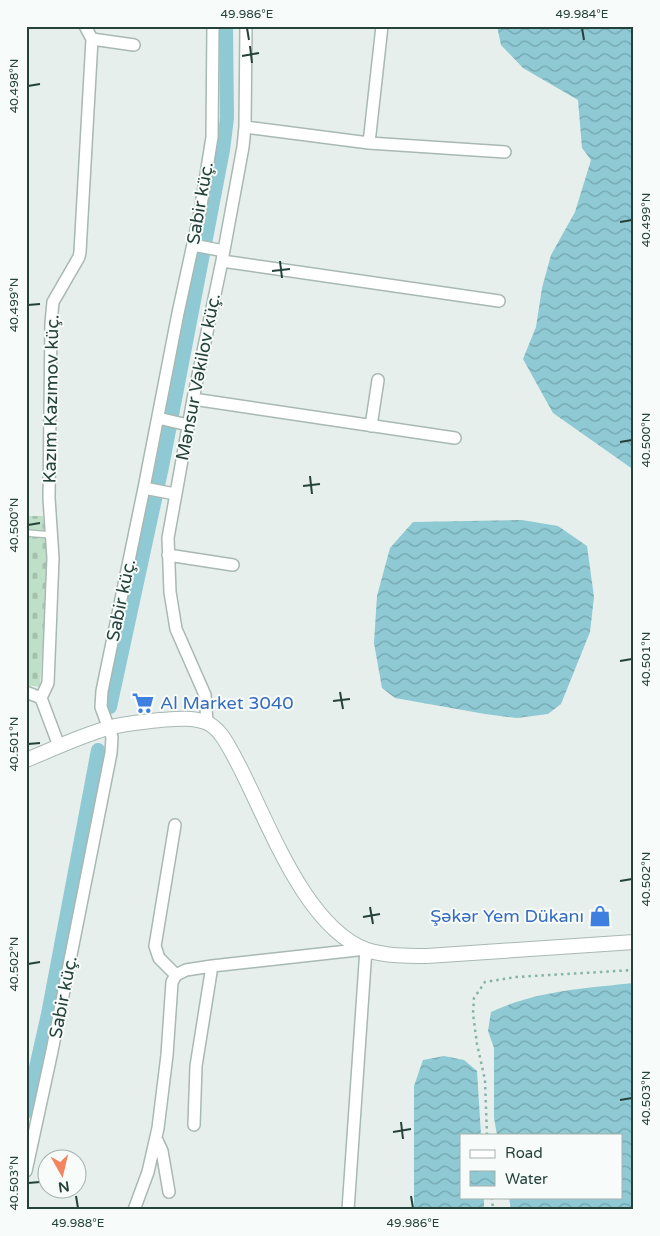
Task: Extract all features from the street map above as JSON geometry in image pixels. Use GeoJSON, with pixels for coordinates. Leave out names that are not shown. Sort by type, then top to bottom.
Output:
{"type":"FeatureCollection","features":[{"type":"Feature","properties":{"kind":"street"},"geometry":{"type":"LineString","coordinates":[[84,26],[92,39],[134,45]]}},
{"type":"Feature","properties":{"kind":"street","name":"Sabir küç."},"geometry":{"type":"LineString","coordinates":[[26,1171],[52,1051],[111,754],[112,744],[102,707],[102,691],[193,245],[212,137],[213,26]]}},
{"type":"Feature","properties":{"kind":"street","name":"Mənsur Vəkilov küç."},"geometry":{"type":"LineString","coordinates":[[207,722],[205,695],[176,629],[170,592],[168,538],[193,398],[239,170],[245,127],[246,26]]}},
{"type":"Feature","properties":{"kind":"street"},"geometry":{"type":"LineString","coordinates":[[369,143],[382,26]]}},
{"type":"Feature","properties":{"kind":"street","name":"Kazım Kazımov küç."},"geometry":{"type":"LineString","coordinates":[[41,698],[48,683],[53,558],[48,498],[51,323],[53,302],[79,257],[92,39]]}},
{"type":"Feature","properties":{"kind":"street"},"geometry":{"type":"LineString","coordinates":[[245,127],[369,143],[505,152]]}},
{"type":"Feature","properties":{"kind":"street"},"geometry":{"type":"LineString","coordinates":[[193,245],[223,256],[499,301]]}},
{"type":"Feature","properties":{"kind":"street"},"geometry":{"type":"LineString","coordinates":[[371,426],[378,380]]}},
{"type":"Feature","properties":{"kind":"street"},"geometry":{"type":"LineString","coordinates":[[193,398],[455,438]]}},
{"type":"Feature","properties":{"kind":"street"},"geometry":{"type":"LineString","coordinates":[[158,418],[188,425]]}},
{"type":"Feature","properties":{"kind":"street"},"geometry":{"type":"LineString","coordinates":[[144,488],[176,494]]}},
{"type":"Feature","properties":{"kind":"street"},"geometry":{"type":"LineString","coordinates":[[168,554],[233,565]]}},
{"type":"Feature","properties":{"kind":"street"},"geometry":{"type":"LineString","coordinates":[[26,692],[41,698],[59,746]]}},
{"type":"Feature","properties":{"kind":"street"},"geometry":{"type":"LineString","coordinates":[[26,760],[109,728],[131,723],[174,719],[207,722],[228,744],[265,821],[316,910],[333,928],[349,940],[366,949]]}},
{"type":"Feature","properties":{"kind":"street"},"geometry":{"type":"LineString","coordinates":[[175,825],[155,946],[159,958],[176,975]]}},
{"type":"Feature","properties":{"kind":"street"},"geometry":{"type":"LineString","coordinates":[[134,1210],[148,1172],[156,1138],[167,1054],[172,982],[176,975],[186,970],[212,966],[366,949],[404,956],[427,956],[634,942]]}},
{"type":"Feature","properties":{"kind":"street"},"geometry":{"type":"LineString","coordinates":[[348,1210],[366,949]]}},
{"type":"Feature","properties":{"kind":"street"},"geometry":{"type":"LineString","coordinates":[[194,1125],[196,1066],[212,966]]}},
{"type":"Feature","properties":{"kind":"street"},"geometry":{"type":"LineString","coordinates":[[156,1138],[162,1151],[169,1192]]}},
{"type":"Feature","properties":{"kind":"lane"},"geometry":{"type":"LineString","coordinates":[[26,533],[52,535]]}},
{"type":"Feature","properties":{"kind":"path"},"geometry":{"type":"LineString","coordinates":[[487,1134],[485,1080],[473,1014],[474,998],[485,982],[634,970]]}},
{"type":"Feature","properties":{"kind":"green space"},"geometry":{"type":"Polygon","coordinates":[[[26,516],[43,516],[48,561],[40,687],[26,685],[26,516]]]}},
{"type":"Feature","properties":{"kind":"water"},"geometry":{"type":"Polygon","coordinates":[[[497,26],[634,26],[634,470],[553,413],[523,359],[536,327],[542,288],[551,255],[575,212],[591,160],[582,148],[578,100],[523,68],[501,45],[497,26]]]}},
{"type":"Feature","properties":{"kind":"water"},"geometry":{"type":"Polygon","coordinates":[[[522,520],[558,526],[587,546],[594,597],[590,632],[561,704],[548,714],[517,718],[395,698],[382,688],[374,643],[377,596],[390,548],[413,522],[522,520]]]}},
{"type":"Feature","properties":{"kind":"water"},"geometry":{"type":"Polygon","coordinates":[[[634,983],[634,1210],[511,1210],[509,1198],[622,1198],[622,1134],[497,1134],[494,1118],[494,1048],[488,1031],[491,1012],[525,999],[579,989],[634,983]]]}},
{"type":"Feature","properties":{"kind":"water"},"geometry":{"type":"Polygon","coordinates":[[[444,1056],[464,1060],[477,1071],[481,1134],[460,1134],[460,1198],[484,1198],[484,1210],[414,1210],[414,1086],[423,1060],[444,1056]]]}},
{"type":"Feature","properties":{"kind":"waterway"},"geometry":{"type":"LineString","coordinates":[[110,707],[162,467],[223,150],[227,118],[226,26]]}},
{"type":"Feature","properties":{"kind":"waterway"},"geometry":{"type":"LineString","coordinates":[[26,1112],[48,1014],[98,750]]}},
{"type":"Feature","properties":{"kind":"place","name":"Al Market 3040"},"geometry":{"type":"Point","coordinates":[143,703]}},
{"type":"Feature","properties":{"kind":"place","name":"Şəkər Yem Dükanı"},"geometry":{"type":"Point","coordinates":[600,916]}}]}
